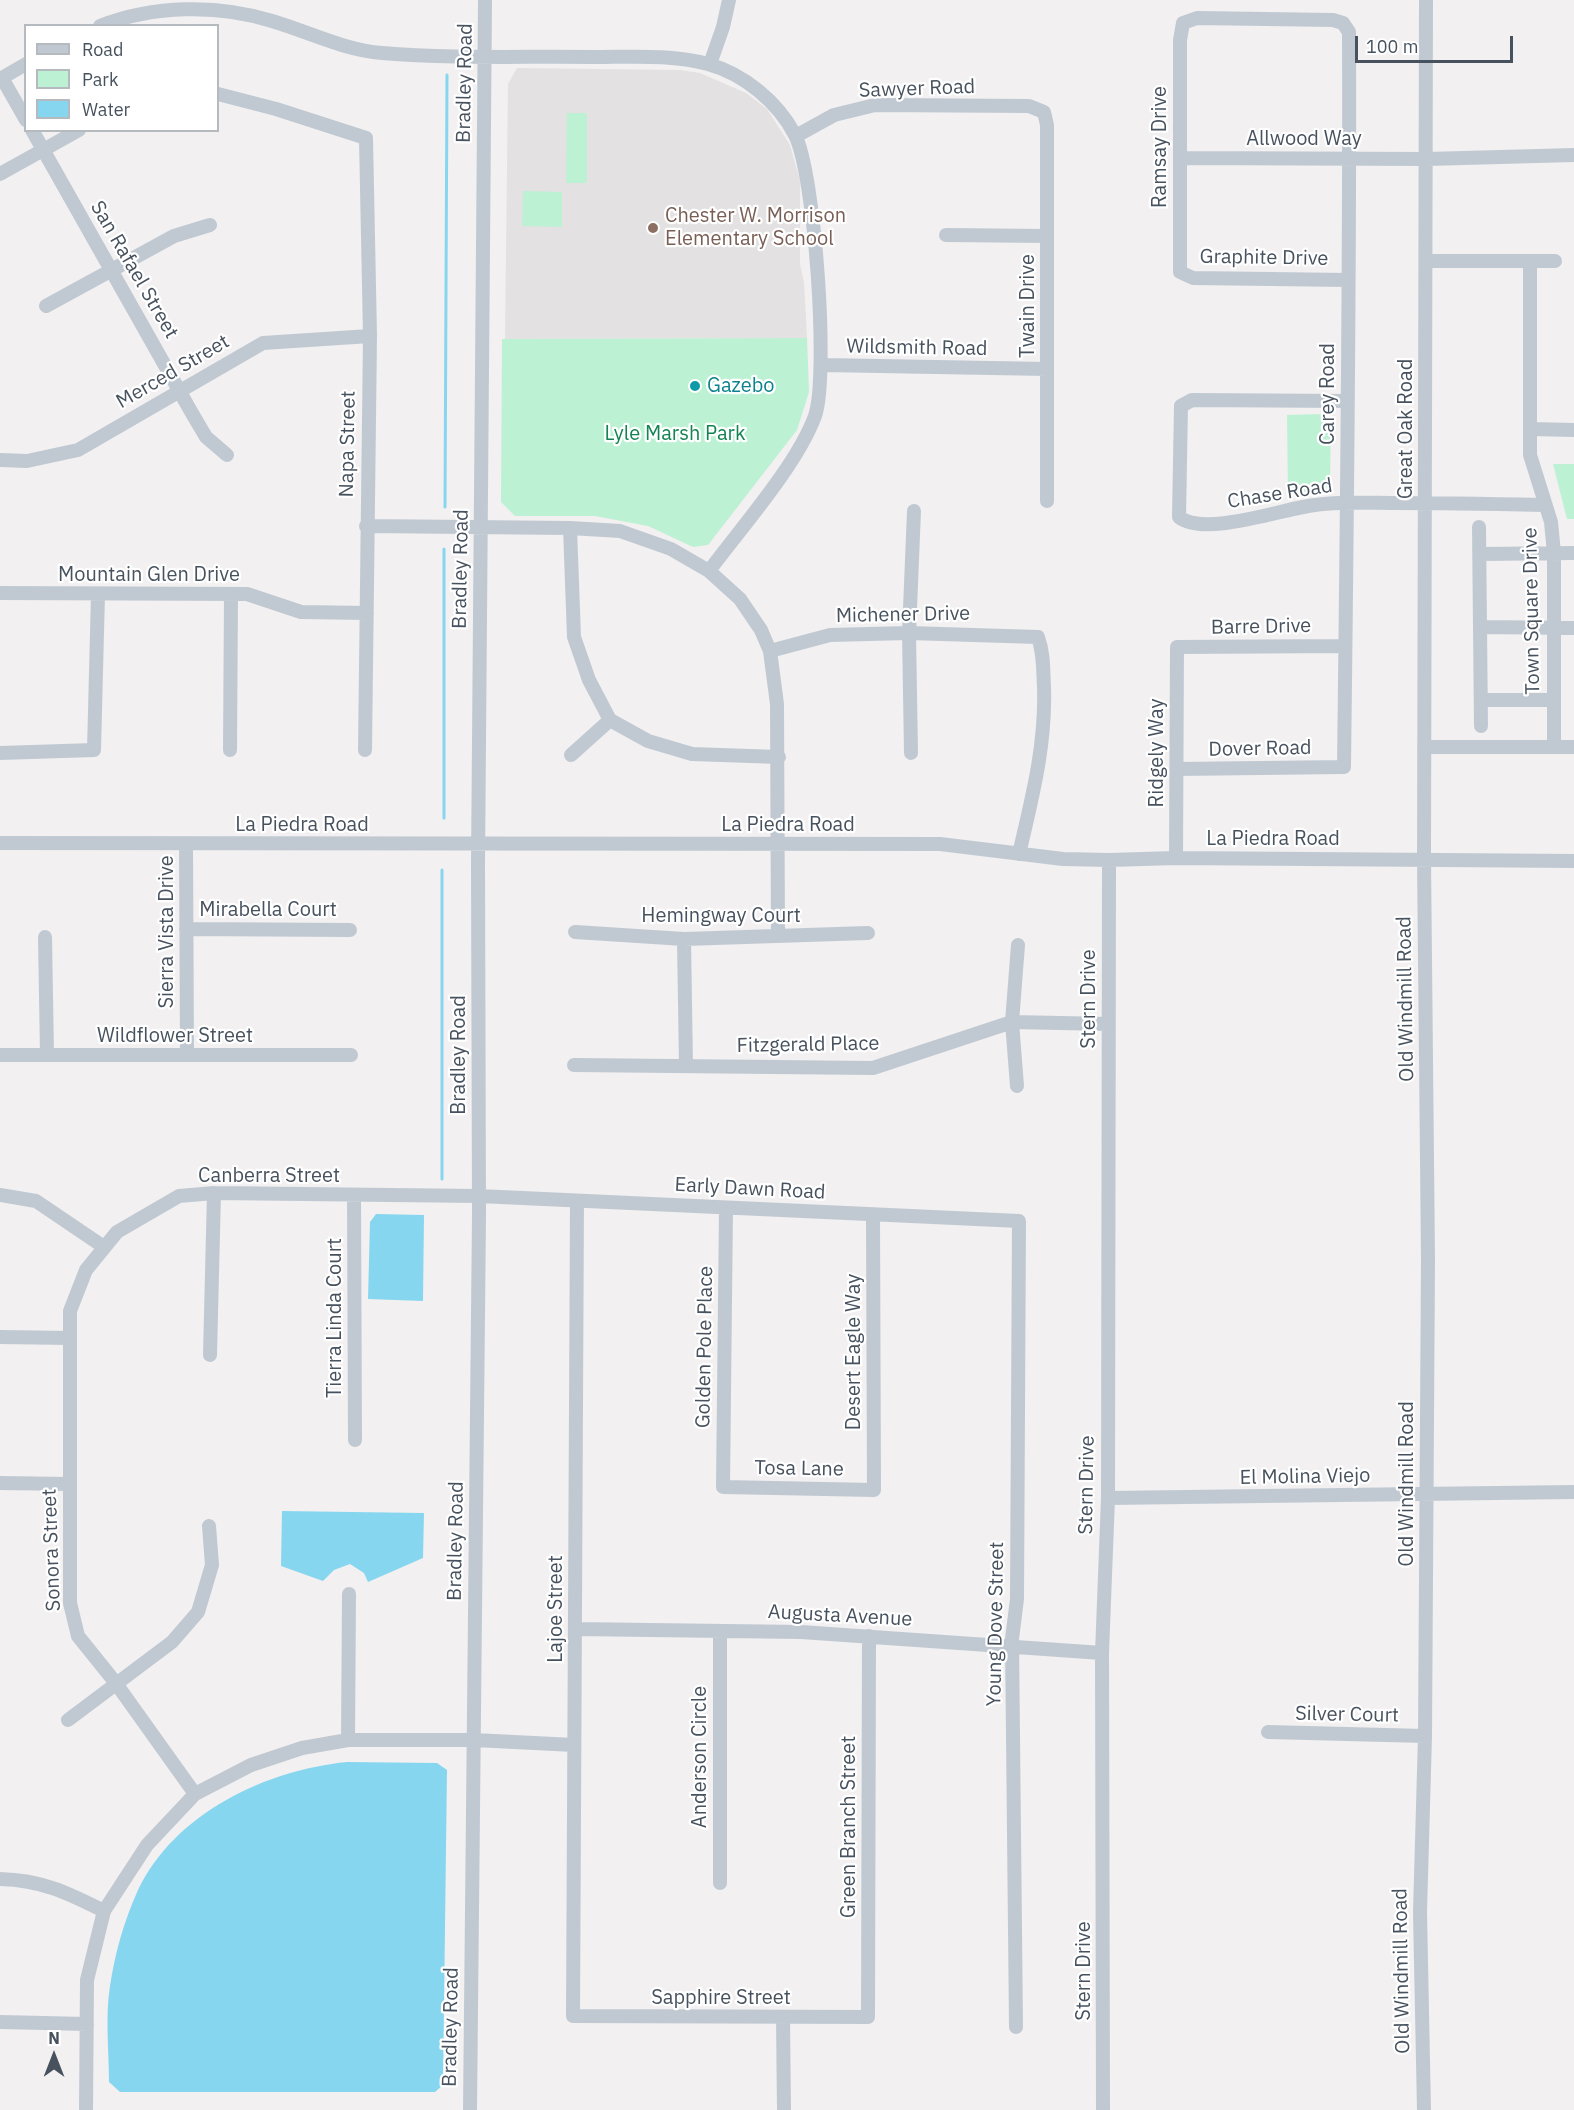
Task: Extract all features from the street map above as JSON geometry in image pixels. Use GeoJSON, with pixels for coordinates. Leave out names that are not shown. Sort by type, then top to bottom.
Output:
{"type":"FeatureCollection","features":[{"type":"Feature","properties":{"kind":"street","name":"Bradley Road"},"geometry":{"type":"LineString","coordinates":[[470,2110],[479,1196],[478,844],[485,0]]}},
{"type":"Feature","properties":{"kind":"street"},"geometry":{"type":"LineString","coordinates":[[710,64],[723,27],[729,0]]}},
{"type":"Feature","properties":{"kind":"street","name":"Great Oak Road"},"geometry":{"type":"LineString","coordinates":[[1424,859],[1426,0]]}},
{"type":"Feature","properties":{"kind":"street"},"geometry":{"type":"LineString","coordinates":[[107,24],[165,10],[228,11],[271,21],[364,51],[484,56],[672,57],[710,64],[737,76],[756,88],[777,109],[796,136],[809,181],[823,365],[816,415],[796,454],[709,571]]}},
{"type":"Feature","properties":{"kind":"street","name":"Ramsay Drive"},"geometry":{"type":"LineString","coordinates":[[1180,272],[1180,40],[1183,22],[1197,18],[1343,22]]}},
{"type":"Feature","properties":{"kind":"street","name":"Carey Road"},"geometry":{"type":"LineString","coordinates":[[1343,22],[1348,32],[1349,159],[1344,767]]}},
{"type":"Feature","properties":{"kind":"street"},"geometry":{"type":"LineString","coordinates":[[24,65],[1,78],[24,117]]}},
{"type":"Feature","properties":{"kind":"street","name":"Napa Street"},"geometry":{"type":"LineString","coordinates":[[219,94],[276,109],[366,138],[370,336],[365,750]]}},
{"type":"Feature","properties":{"kind":"street","name":"Sawyer Road"},"geometry":{"type":"LineString","coordinates":[[796,136],[834,115],[875,105],[1029,106],[1044,112]]}},
{"type":"Feature","properties":{"kind":"street","name":"Twain Drive"},"geometry":{"type":"LineString","coordinates":[[1044,112],[1047,125],[1047,501]]}},
{"type":"Feature","properties":{"kind":"street","name":"San Rafael Street"},"geometry":{"type":"LineString","coordinates":[[33,132],[206,437],[227,455]]}},
{"type":"Feature","properties":{"kind":"street"},"geometry":{"type":"LineString","coordinates":[[0,174],[75,132]]}},
{"type":"Feature","properties":{"kind":"street","name":"Allwood Way"},"geometry":{"type":"LineString","coordinates":[[1180,158],[1574,157]]}},
{"type":"Feature","properties":{"kind":"street"},"geometry":{"type":"LineString","coordinates":[[46,306],[174,236],[210,225]]}},
{"type":"Feature","properties":{"kind":"street"},"geometry":{"type":"LineString","coordinates":[[946,235],[1047,236]]}},
{"type":"Feature","properties":{"kind":"street"},"geometry":{"type":"LineString","coordinates":[[1426,261],[1555,261]]}},
{"type":"Feature","properties":{"kind":"street","name":"Town Square Drive"},"geometry":{"type":"LineString","coordinates":[[1530,261],[1530,455],[1551,522],[1554,552],[1554,747]]}},
{"type":"Feature","properties":{"kind":"street","name":"Graphite Drive"},"geometry":{"type":"LineString","coordinates":[[1180,272],[1193,278],[1348,280]]}},
{"type":"Feature","properties":{"kind":"street","name":"Merced Street"},"geometry":{"type":"LineString","coordinates":[[0,460],[27,461],[78,450],[179,389],[263,343],[370,336]]}},
{"type":"Feature","properties":{"kind":"street","name":"Wildsmith Road"},"geometry":{"type":"LineString","coordinates":[[823,365],[1047,369]]}},
{"type":"Feature","properties":{"kind":"street","name":"Chase Road"},"geometry":{"type":"LineString","coordinates":[[1347,400],[1192,400],[1181,406],[1178,419],[1179,516],[1190,523],[1221,523],[1254,519],[1305,506],[1346,503],[1545,505]]}},
{"type":"Feature","properties":{"kind":"street"},"geometry":{"type":"LineString","coordinates":[[1530,429],[1574,429]]}},
{"type":"Feature","properties":{"kind":"street"},"geometry":{"type":"LineString","coordinates":[[911,753],[909,633],[914,511]]}},
{"type":"Feature","properties":{"kind":"street"},"geometry":{"type":"LineString","coordinates":[[366,526],[570,528],[620,531],[671,549],[709,571],[740,599],[760,630],[770,651],[777,704],[778,936]]}},
{"type":"Feature","properties":{"kind":"street"},"geometry":{"type":"LineString","coordinates":[[1479,527],[1481,726]]}},
{"type":"Feature","properties":{"kind":"street"},"geometry":{"type":"LineString","coordinates":[[570,528],[574,637],[589,680],[610,720],[648,741],[692,754],[779,757]]}},
{"type":"Feature","properties":{"kind":"street"},"geometry":{"type":"LineString","coordinates":[[1480,554],[1574,553]]}},
{"type":"Feature","properties":{"kind":"street","name":"Mountain Glen Drive"},"geometry":{"type":"LineString","coordinates":[[0,593],[247,594],[301,612],[367,613]]}},
{"type":"Feature","properties":{"kind":"street"},"geometry":{"type":"LineString","coordinates":[[0,753],[94,750],[98,594]]}},
{"type":"Feature","properties":{"kind":"street"},"geometry":{"type":"LineString","coordinates":[[230,750],[231,594]]}},
{"type":"Feature","properties":{"kind":"street"},"geometry":{"type":"LineString","coordinates":[[1480,627],[1574,627]]}},
{"type":"Feature","properties":{"kind":"street","name":"Michener Drive"},"geometry":{"type":"LineString","coordinates":[[770,651],[830,634],[909,633],[1038,637],[1043,651],[1045,722],[1041,764],[1019,854]]}},
{"type":"Feature","properties":{"kind":"street","name":"Barre Drive"},"geometry":{"type":"LineString","coordinates":[[1177,647],[1346,645]]}},
{"type":"Feature","properties":{"kind":"street","name":"Ridgely Way"},"geometry":{"type":"LineString","coordinates":[[1176,858],[1177,647]]}},
{"type":"Feature","properties":{"kind":"street"},"geometry":{"type":"LineString","coordinates":[[1481,700],[1554,700]]}},
{"type":"Feature","properties":{"kind":"street"},"geometry":{"type":"LineString","coordinates":[[571,755],[610,720]]}},
{"type":"Feature","properties":{"kind":"street"},"geometry":{"type":"LineString","coordinates":[[1424,747],[1574,747]]}},
{"type":"Feature","properties":{"kind":"street","name":"Dover Road"},"geometry":{"type":"LineString","coordinates":[[1177,770],[1344,767]]}},
{"type":"Feature","properties":{"kind":"street","name":"La Piedra Road"},"geometry":{"type":"LineString","coordinates":[[0,843],[940,844],[1019,854],[1109,860],[1176,858],[1574,861]]}},
{"type":"Feature","properties":{"kind":"street","name":"Sierra Vista Drive"},"geometry":{"type":"LineString","coordinates":[[186,844],[187,1055]]}},
{"type":"Feature","properties":{"kind":"street","name":"Old Windmill Road"},"geometry":{"type":"LineString","coordinates":[[1424,859],[1427,1495],[1425,1736],[1420,1912],[1424,2110]]}},
{"type":"Feature","properties":{"kind":"street","name":"Stern Drive"},"geometry":{"type":"LineString","coordinates":[[1103,2110],[1102,1653],[1108,1498],[1109,860]]}},
{"type":"Feature","properties":{"kind":"street","name":"Mirabella Court"},"geometry":{"type":"LineString","coordinates":[[186,929],[350,930]]}},
{"type":"Feature","properties":{"kind":"street","name":"Hemingway Court"},"geometry":{"type":"LineString","coordinates":[[575,932],[684,939],[868,933]]}},
{"type":"Feature","properties":{"kind":"street"},"geometry":{"type":"LineString","coordinates":[[45,937],[47,1055]]}},
{"type":"Feature","properties":{"kind":"street"},"geometry":{"type":"LineString","coordinates":[[684,939],[686,1066]]}},
{"type":"Feature","properties":{"kind":"street"},"geometry":{"type":"LineString","coordinates":[[1017,1086],[1012,1022],[1018,945]]}},
{"type":"Feature","properties":{"kind":"street","name":"Fitzgerald Place"},"geometry":{"type":"LineString","coordinates":[[574,1065],[873,1068],[1012,1022],[1108,1024]]}},
{"type":"Feature","properties":{"kind":"street","name":"Wildflower Street"},"geometry":{"type":"LineString","coordinates":[[0,1055],[351,1055]]}},
{"type":"Feature","properties":{"kind":"street"},"geometry":{"type":"LineString","coordinates":[[210,1355],[214,1193]]}},
{"type":"Feature","properties":{"kind":"street","name":"Canberra Street"},"geometry":{"type":"LineString","coordinates":[[70,1338],[70,1311],[86,1269],[117,1232],[179,1197],[214,1193],[479,1196]]}},
{"type":"Feature","properties":{"kind":"street"},"geometry":{"type":"LineString","coordinates":[[0,1195],[36,1201],[104,1247]]}},
{"type":"Feature","properties":{"kind":"street","name":"Tierra Linda Court"},"geometry":{"type":"LineString","coordinates":[[354,1195],[355,1440]]}},
{"type":"Feature","properties":{"kind":"street","name":"Early Dawn Road"},"geometry":{"type":"LineString","coordinates":[[479,1196],[1019,1221]]}},
{"type":"Feature","properties":{"kind":"street","name":"Lajoe Street"},"geometry":{"type":"LineString","coordinates":[[573,2016],[577,1201]]}},
{"type":"Feature","properties":{"kind":"street","name":"Golden Pole Place"},"geometry":{"type":"LineString","coordinates":[[723,1487],[726,1208]]}},
{"type":"Feature","properties":{"kind":"street","name":"Desert Eagle Way"},"geometry":{"type":"LineString","coordinates":[[873,1215],[874,1490]]}},
{"type":"Feature","properties":{"kind":"street","name":"Young Dove Street"},"geometry":{"type":"LineString","coordinates":[[1016,2027],[1012,1646],[1017,1599],[1019,1221]]}},
{"type":"Feature","properties":{"kind":"street"},"geometry":{"type":"LineString","coordinates":[[0,1337],[70,1338]]}},
{"type":"Feature","properties":{"kind":"street","name":"Sonora Street"},"geometry":{"type":"LineString","coordinates":[[70,1338],[70,1603],[78,1636],[115,1682],[195,1794]]}},
{"type":"Feature","properties":{"kind":"street"},"geometry":{"type":"LineString","coordinates":[[0,1483],[69,1484]]}},
{"type":"Feature","properties":{"kind":"street","name":"Tosa Lane"},"geometry":{"type":"LineString","coordinates":[[723,1487],[874,1490]]}},
{"type":"Feature","properties":{"kind":"street","name":"El Molina Viejo"},"geometry":{"type":"LineString","coordinates":[[1108,1498],[1574,1492]]}},
{"type":"Feature","properties":{"kind":"street"},"geometry":{"type":"LineString","coordinates":[[68,1720],[115,1682],[172,1642],[198,1612],[212,1564],[209,1526]]}},
{"type":"Feature","properties":{"kind":"street"},"geometry":{"type":"LineString","coordinates":[[348,1740],[349,1594]]}},
{"type":"Feature","properties":{"kind":"street","name":"Augusta Avenue"},"geometry":{"type":"LineString","coordinates":[[575,1629],[869,1636],[1102,1653]]}},
{"type":"Feature","properties":{"kind":"street","name":"Anderson Circle"},"geometry":{"type":"LineString","coordinates":[[720,1631],[720,1883]]}},
{"type":"Feature","properties":{"kind":"street","name":"Green Branch Street"},"geometry":{"type":"LineString","coordinates":[[868,2018],[869,1636]]}},
{"type":"Feature","properties":{"kind":"street","name":"Silver Court"},"geometry":{"type":"LineString","coordinates":[[1268,1732],[1425,1736]]}},
{"type":"Feature","properties":{"kind":"street"},"geometry":{"type":"LineString","coordinates":[[86,2110],[87,1980],[104,1911],[147,1845],[195,1794],[251,1764],[302,1748],[348,1740],[474,1740],[574,1745]]}},
{"type":"Feature","properties":{"kind":"street"},"geometry":{"type":"LineString","coordinates":[[0,1879],[23,1879],[57,1887],[104,1911]]}},
{"type":"Feature","properties":{"kind":"street","name":"Sapphire Street"},"geometry":{"type":"LineString","coordinates":[[573,2016],[868,2018]]}},
{"type":"Feature","properties":{"kind":"street"},"geometry":{"type":"LineString","coordinates":[[783,2019],[784,2110]]}},
{"type":"Feature","properties":{"kind":"street"},"geometry":{"type":"LineString","coordinates":[[0,2022],[87,2024]]}},
{"type":"Feature","properties":{"kind":"shaded area","name":"Chester W. Morrison Elementary School"},"geometry":{"type":"Polygon","coordinates":[[[517,68],[680,70],[700,73],[746,93],[767,109],[790,145],[800,181],[800,264],[804,282],[807,338],[505,339],[508,84],[517,68]]]}},
{"type":"Feature","properties":{"kind":"green space"},"geometry":{"type":"Polygon","coordinates":[[[567,113],[587,113],[587,183],[566,183],[567,113]]]}},
{"type":"Feature","properties":{"kind":"green space"},"geometry":{"type":"Polygon","coordinates":[[[523,191],[562,192],[562,227],[522,226],[523,191]]]}},
{"type":"Feature","properties":{"kind":"green space","name":"Lyle Marsh Park"},"geometry":{"type":"Polygon","coordinates":[[[807,338],[809,392],[797,430],[708,545],[693,547],[648,526],[595,516],[515,516],[501,502],[502,339],[807,338]]]}},
{"type":"Feature","properties":{"kind":"green space"},"geometry":{"type":"Polygon","coordinates":[[[1323,414],[1331,422],[1330,483],[1325,489],[1288,494],[1287,415],[1323,414]]]}},
{"type":"Feature","properties":{"kind":"green space"},"geometry":{"type":"Polygon","coordinates":[[[1553,464],[1574,464],[1574,519],[1567,519],[1553,464]]]}},
{"type":"Feature","properties":{"kind":"water"},"geometry":{"type":"Polygon","coordinates":[[[376,1214],[424,1215],[423,1301],[368,1299],[370,1222],[376,1214]]]}},
{"type":"Feature","properties":{"kind":"water"},"geometry":{"type":"Polygon","coordinates":[[[282,1511],[424,1513],[423,1558],[368,1582],[364,1573],[350,1564],[334,1570],[323,1581],[281,1566],[282,1511]]]}},
{"type":"Feature","properties":{"kind":"water"},"geometry":{"type":"Polygon","coordinates":[[[347,1762],[437,1763],[447,1770],[443,2085],[435,2092],[120,2092],[109,2082],[107,2022],[110,1986],[117,1949],[128,1913],[154,1863],[175,1839],[199,1818],[226,1800],[285,1775],[347,1762]]]}},
{"type":"Feature","properties":{"kind":"waterway"},"geometry":{"type":"LineString","coordinates":[[445,507],[447,75]]}},
{"type":"Feature","properties":{"kind":"waterway"},"geometry":{"type":"LineString","coordinates":[[444,549],[444,818]]}},
{"type":"Feature","properties":{"kind":"waterway"},"geometry":{"type":"LineString","coordinates":[[442,870],[442,1179]]}},
{"type":"Feature","properties":{"kind":"place","name":"Chester W. Morrison Elementary School"},"geometry":{"type":"Point","coordinates":[653,228]}},
{"type":"Feature","properties":{"kind":"place","name":"Gazebo"},"geometry":{"type":"Point","coordinates":[695,386]}}]}
